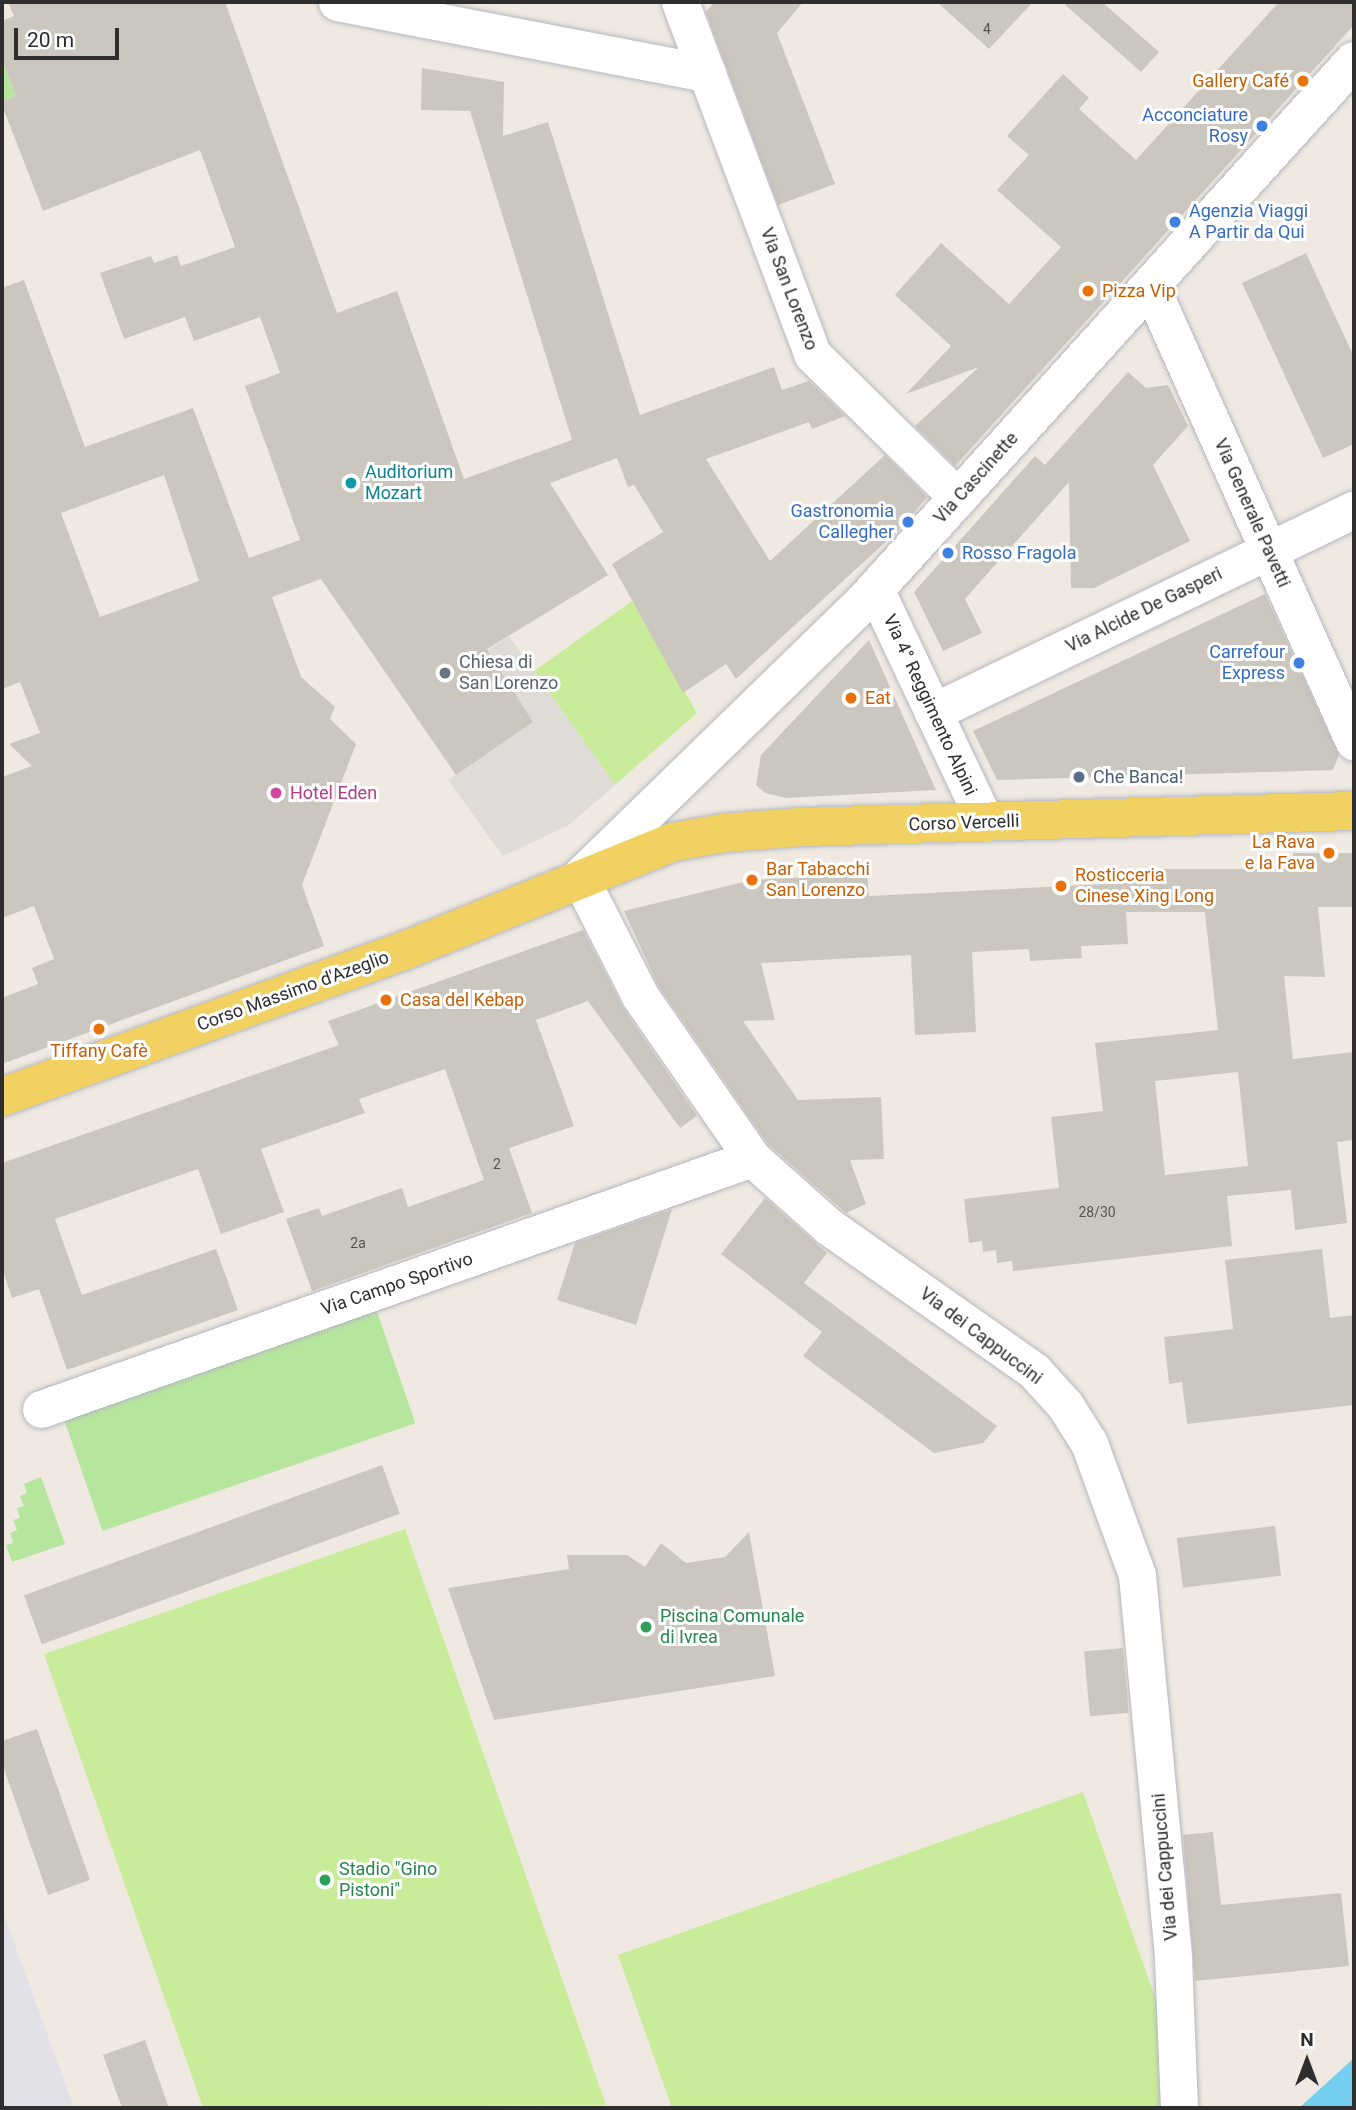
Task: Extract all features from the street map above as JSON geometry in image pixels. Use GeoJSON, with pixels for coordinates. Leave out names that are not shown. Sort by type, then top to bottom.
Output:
{"type":"FeatureCollection","features":[{"type":"Feature","properties":{"kind":"main road","name":"Via Cascinette"},"geometry":{"type":"LineString","coordinates":[[587,890],[875,589],[1354,61]]}},
{"type":"Feature","properties":{"kind":"main road","name":"Corso Vercelli"},"geometry":{"type":"LineString","coordinates":[[587,890],[673,842],[724,832],[1354,811]]}},
{"type":"Feature","properties":{"kind":"main road","name":"Corso Massimo d'Azeglio"},"geometry":{"type":"LineString","coordinates":[[2,1097],[406,950],[587,890]]}},
{"type":"Feature","properties":{"kind":"street"},"geometry":{"type":"LineString","coordinates":[[337,2],[707,73]]}},
{"type":"Feature","properties":{"kind":"street","name":"Via San Lorenzo"},"geometry":{"type":"LineString","coordinates":[[680,2],[811,354],[958,498]]}},
{"type":"Feature","properties":{"kind":"street","name":"Via Generale Pavetti"},"geometry":{"type":"LineString","coordinates":[[1150,285],[1354,742]]}},
{"type":"Feature","properties":{"kind":"street","name":"Via Alcide De Gasperi"},"geometry":{"type":"LineString","coordinates":[[933,712],[1354,509]]}},
{"type":"Feature","properties":{"kind":"street","name":"Via 4° Reggimento Alpini"},"geometry":{"type":"LineString","coordinates":[[875,589],[985,822]]}},
{"type":"Feature","properties":{"kind":"street","name":"Via dei Cappuccini"},"geometry":{"type":"LineString","coordinates":[[587,890],[640,996],[752,1158],[828,1226],[1034,1371],[1065,1405],[1089,1443],[1137,1575],[1173,1959],[1179,2108]]}},
{"type":"Feature","properties":{"kind":"street","name":"Via Campo Sportivo"},"geometry":{"type":"LineString","coordinates":[[41,1409],[752,1158]]}},
{"type":"Feature","properties":{"kind":"shaded area"},"geometry":{"type":"Polygon","coordinates":[[[509,636],[615,785],[569,825],[503,856],[448,780],[533,722],[488,650],[509,636]]]}},
{"type":"Feature","properties":{"kind":"shaded area"},"geometry":{"type":"Polygon","coordinates":[[[2,1909],[74,2108],[2,2108],[2,1909]]]}},
{"type":"Feature","properties":{"kind":"green space"},"geometry":{"type":"Polygon","coordinates":[[[2,59],[16,96],[2,101],[2,59]]]}},
{"type":"Feature","properties":{"kind":"green space"},"geometry":{"type":"Polygon","coordinates":[[[632,601],[697,713],[615,785],[534,671],[632,601]]]}},
{"type":"Feature","properties":{"kind":"green space"},"geometry":{"type":"Polygon","coordinates":[[[375,1306],[415,1423],[102,1531],[62,1414],[375,1306]]]}},
{"type":"Feature","properties":{"kind":"green space"},"geometry":{"type":"Polygon","coordinates":[[[41,1477],[65,1544],[12,1562],[6,1545],[13,1543],[10,1533],[17,1530],[13,1520],[20,1518],[17,1508],[24,1506],[20,1496],[27,1493],[24,1484],[41,1477]]]}},
{"type":"Feature","properties":{"kind":"green space","name":"Stadio \"Gino Pistoni\""},"geometry":{"type":"Polygon","coordinates":[[[405,1529],[606,2105],[203,2108],[44,1654],[405,1529]]]}},
{"type":"Feature","properties":{"kind":"green space"},"geometry":{"type":"Polygon","coordinates":[[[1083,1792],[1166,2029],[1168,2108],[672,2108],[618,1955],[1083,1792]]]}},
{"type":"Feature","properties":{"kind":"water"},"geometry":{"type":"Polygon","coordinates":[[[1354,2058],[1354,2108],[1299,2108],[1354,2058]]]}},
{"type":"Feature","properties":{"kind":"building"},"geometry":{"type":"Polygon","coordinates":[[[8,2],[225,2],[337,313],[397,291],[464,479],[572,440],[470,111],[421,110],[422,68],[504,82],[503,136],[548,122],[640,415],[774,367],[782,390],[809,381],[845,416],[812,429],[809,422],[706,459],[770,561],[885,455],[927,497],[903,526],[736,679],[726,664],[683,693],[612,564],[663,532],[634,485],[628,487],[617,458],[550,483],[608,575],[487,649],[533,722],[456,775],[321,579],[272,597],[301,677],[335,707],[330,719],[356,744],[302,885],[324,946],[2,1064],[2,998],[38,984],[32,968],[54,959],[34,906],[2,918],[2,777],[32,766],[9,744],[40,733],[20,682],[2,689],[2,288],[24,280],[85,447],[193,408],[249,558],[300,540],[245,386],[280,373],[260,317],[194,341],[185,317],[124,339],[100,273],[151,256],[154,263],[177,255],[181,266],[235,247],[200,150],[43,211],[2,105],[2,101],[16,96],[2,59],[2,21],[14,16],[8,2]],[[164,475],[61,513],[100,617],[199,581],[164,475]]]}},
{"type":"Feature","properties":{"kind":"building"},"geometry":{"type":"Polygon","coordinates":[[[714,2],[803,2],[777,33],[835,184],[778,205],[706,12],[714,2]]]}},
{"type":"Feature","properties":{"kind":"building"},"geometry":{"type":"Polygon","coordinates":[[[937,2],[1033,2],[989,49],[937,2]]]}},
{"type":"Feature","properties":{"kind":"building"},"geometry":{"type":"Polygon","coordinates":[[[1062,2],[1102,2],[1159,52],[1141,72],[1062,2]]]}},
{"type":"Feature","properties":{"kind":"building"},"geometry":{"type":"Polygon","coordinates":[[[1279,2],[1354,2],[1354,25],[955,466],[915,426],[979,367],[906,394],[951,346],[895,295],[941,243],[1009,304],[1061,247],[997,190],[1029,155],[1007,136],[1063,74],[1089,98],[1079,109],[1136,160],[1279,2]]]}},
{"type":"Feature","properties":{"kind":"building"},"geometry":{"type":"Polygon","coordinates":[[[1306,253],[1354,357],[1354,444],[1323,458],[1242,283],[1306,253]]]}},
{"type":"Feature","properties":{"kind":"building"},"geometry":{"type":"Polygon","coordinates":[[[1128,372],[1146,388],[1168,385],[1188,426],[1153,465],[1190,541],[1094,588],[1071,588],[1069,482],[965,599],[982,633],[943,651],[914,592],[1035,456],[1045,465],[1128,372]]]}},
{"type":"Feature","properties":{"kind":"building"},"geometry":{"type":"Polygon","coordinates":[[[1265,594],[1339,755],[1333,770],[997,780],[973,731],[1265,594]]]}},
{"type":"Feature","properties":{"kind":"building"},"geometry":{"type":"Polygon","coordinates":[[[869,640],[936,790],[786,798],[765,793],[756,785],[761,755],[869,640]]]}},
{"type":"Feature","properties":{"kind":"building"},"geometry":{"type":"Polygon","coordinates":[[[1293,853],[1354,853],[1354,907],[1318,907],[1325,977],[1284,976],[1293,1059],[1354,1052],[1354,1140],[1337,1142],[1347,1223],[1295,1230],[1291,1190],[1227,1196],[1232,1246],[1013,1271],[1012,1261],[997,1263],[996,1250],[983,1252],[982,1241],[969,1243],[964,1199],[1059,1188],[1051,1117],[1103,1111],[1095,1043],[1218,1030],[1205,912],[1126,912],[1128,944],[1081,946],[1082,958],[1030,961],[1029,949],[972,952],[976,1032],[915,1035],[911,955],[761,963],[775,1020],[743,1021],[798,1100],[881,1097],[884,1159],[850,1160],[866,1204],[846,1213],[768,1144],[658,985],[624,911],[752,880],[867,874],[869,896],[1124,883],[1124,869],[1293,869],[1293,853]],[[1238,1072],[1155,1081],[1165,1175],[1248,1166],[1238,1072]]]}},
{"type":"Feature","properties":{"kind":"building"},"geometry":{"type":"Polygon","coordinates":[[[583,930],[623,1008],[697,1116],[680,1128],[588,1001],[536,1020],[574,1126],[509,1148],[532,1213],[312,1291],[286,1219],[319,1208],[322,1216],[402,1188],[408,1207],[484,1180],[445,1069],[359,1099],[365,1113],[261,1149],[284,1212],[221,1234],[198,1169],[55,1219],[82,1295],[216,1249],[238,1310],[67,1370],[39,1289],[12,1298],[2,1268],[2,1163],[339,1045],[328,1021],[583,930]]]}},
{"type":"Feature","properties":{"kind":"building"},"geometry":{"type":"Polygon","coordinates":[[[765,1198],[827,1253],[804,1283],[997,1426],[983,1443],[934,1453],[803,1356],[822,1332],[721,1254],[765,1198]]]}},
{"type":"Feature","properties":{"kind":"building"},"geometry":{"type":"Polygon","coordinates":[[[672,1209],[636,1325],[557,1300],[575,1243],[672,1209]]]}},
{"type":"Feature","properties":{"kind":"building"},"geometry":{"type":"Polygon","coordinates":[[[1322,1249],[1330,1318],[1354,1315],[1354,1405],[1187,1424],[1182,1382],[1169,1384],[1164,1337],[1233,1329],[1225,1260],[1322,1249]]]}},
{"type":"Feature","properties":{"kind":"building"},"geometry":{"type":"Polygon","coordinates":[[[382,1465],[400,1514],[42,1644],[24,1595],[382,1465]]]}},
{"type":"Feature","properties":{"kind":"building"},"geometry":{"type":"Polygon","coordinates":[[[1275,1526],[1281,1576],[1183,1588],[1177,1538],[1275,1526]]]}},
{"type":"Feature","properties":{"kind":"building","name":"Piscina Comunale di Ivrea"},"geometry":{"type":"Polygon","coordinates":[[[749,1532],[775,1676],[494,1720],[448,1588],[569,1569],[567,1555],[627,1555],[645,1567],[661,1543],[686,1563],[725,1557],[749,1532]]]}},
{"type":"Feature","properties":{"kind":"building"},"geometry":{"type":"Polygon","coordinates":[[[1123,1648],[1129,1713],[1090,1716],[1084,1651],[1123,1648]]]}},
{"type":"Feature","properties":{"kind":"building"},"geometry":{"type":"Polygon","coordinates":[[[37,1729],[90,1880],[48,1895],[2,1763],[2,1741],[37,1729]]]}},
{"type":"Feature","properties":{"kind":"building"},"geometry":{"type":"Polygon","coordinates":[[[1213,1832],[1221,1905],[1341,1893],[1349,1966],[1195,1981],[1183,1835],[1213,1832]]]}},
{"type":"Feature","properties":{"kind":"building"},"geometry":{"type":"Polygon","coordinates":[[[145,2040],[169,2108],[122,2108],[103,2055],[145,2040]]]}},
{"type":"Feature","properties":{"kind":"place","name":"Gallery Café"},"geometry":{"type":"Point","coordinates":[1303,81]}},
{"type":"Feature","properties":{"kind":"place","name":"Acconciature Rosy"},"geometry":{"type":"Point","coordinates":[1262,126]}},
{"type":"Feature","properties":{"kind":"place","name":"Agenzia Viaggi A Partir da Qui"},"geometry":{"type":"Point","coordinates":[1175,222]}},
{"type":"Feature","properties":{"kind":"place","name":"Pizza Vip"},"geometry":{"type":"Point","coordinates":[1088,291]}},
{"type":"Feature","properties":{"kind":"place","name":"Auditorium Mozart"},"geometry":{"type":"Point","coordinates":[351,483]}},
{"type":"Feature","properties":{"kind":"place","name":"Gastronomia Callegher"},"geometry":{"type":"Point","coordinates":[908,522]}},
{"type":"Feature","properties":{"kind":"place","name":"Rosso Fragola"},"geometry":{"type":"Point","coordinates":[948,553]}},
{"type":"Feature","properties":{"kind":"place","name":"Carrefour Express"},"geometry":{"type":"Point","coordinates":[1299,663]}},
{"type":"Feature","properties":{"kind":"place","name":"Chiesa di San Lorenzo"},"geometry":{"type":"Point","coordinates":[445,673]}},
{"type":"Feature","properties":{"kind":"place","name":"Eat"},"geometry":{"type":"Point","coordinates":[851,698]}},
{"type":"Feature","properties":{"kind":"place","name":"Che Banca!"},"geometry":{"type":"Point","coordinates":[1079,777]}},
{"type":"Feature","properties":{"kind":"place","name":"Hotel Eden"},"geometry":{"type":"Point","coordinates":[276,793]}},
{"type":"Feature","properties":{"kind":"place","name":"La Rava e la Fava"},"geometry":{"type":"Point","coordinates":[1329,853]}},
{"type":"Feature","properties":{"kind":"place","name":"Bar Tabacchi San Lorenzo"},"geometry":{"type":"Point","coordinates":[752,880]}},
{"type":"Feature","properties":{"kind":"place","name":"Rosticceria Cinese Xing Long"},"geometry":{"type":"Point","coordinates":[1061,886]}},
{"type":"Feature","properties":{"kind":"place","name":"Casa del Kebap"},"geometry":{"type":"Point","coordinates":[386,1000]}},
{"type":"Feature","properties":{"kind":"place","name":"Tiffany Cafè"},"geometry":{"type":"Point","coordinates":[99,1029]}},
{"type":"Feature","properties":{"kind":"place","name":"Piscina Comunale di Ivrea"},"geometry":{"type":"Point","coordinates":[646,1627]}},
{"type":"Feature","properties":{"kind":"place","name":"Stadio \"Gino Pistoni\""},"geometry":{"type":"Point","coordinates":[325,1880]}}]}
